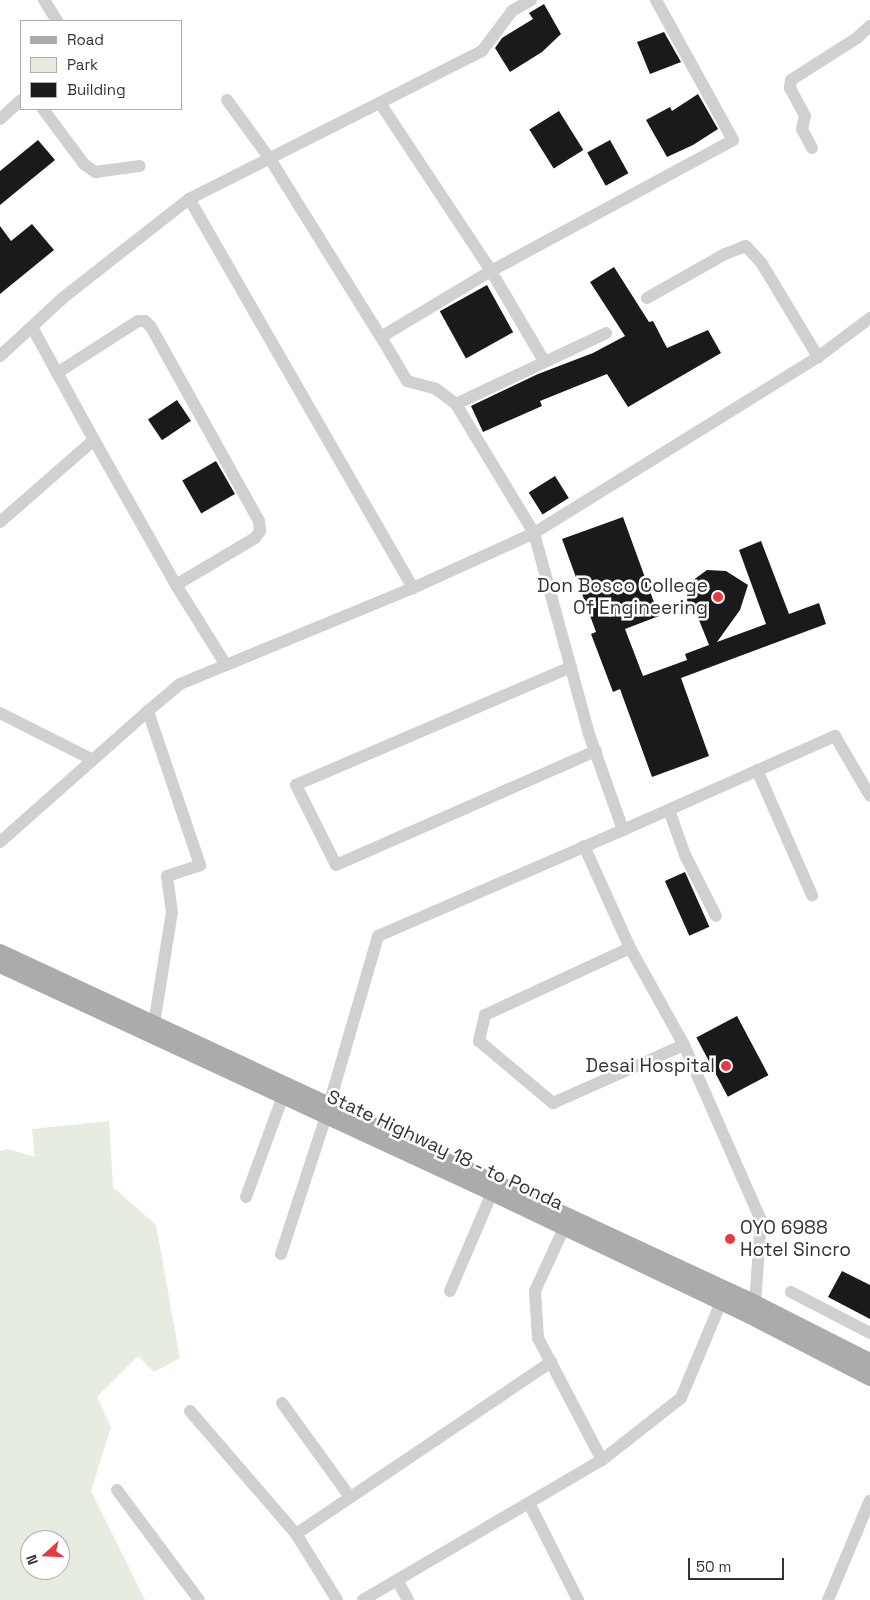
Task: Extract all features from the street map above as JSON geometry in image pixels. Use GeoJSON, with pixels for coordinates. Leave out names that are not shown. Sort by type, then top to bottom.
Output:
{"type":"FeatureCollection","features":[{"type":"Feature","properties":{"kind":"main road","name":"State Highway 18 - to Ponda"},"geometry":{"type":"LineString","coordinates":[[0,952],[154,1024],[564,1228],[724,1296]]}},
{"type":"Feature","properties":{"kind":"main road","name":"State Highway 18 - to Ponda"},"geometry":{"type":"LineString","coordinates":[[0,965],[283,1096],[328,1111],[752,1310],[870,1362]]}},
{"type":"Feature","properties":{"kind":"main road","name":"State Highway 18 - to Ponda"},"geometry":{"type":"LineString","coordinates":[[752,1310],[870,1378]]}},
{"type":"Feature","properties":{"kind":"street"},"geometry":{"type":"LineString","coordinates":[[44,0],[56,20]]}},
{"type":"Feature","properties":{"kind":"street"},"geometry":{"type":"LineString","coordinates":[[0,356],[64,297],[189,199],[482,51],[512,11],[531,0]]}},
{"type":"Feature","properties":{"kind":"street"},"geometry":{"type":"LineString","coordinates":[[381,337],[491,271],[733,140],[656,0]]}},
{"type":"Feature","properties":{"kind":"street"},"geometry":{"type":"LineString","coordinates":[[812,148],[802,128],[806,116],[790,88],[791,80],[857,38],[870,26]]}},
{"type":"Feature","properties":{"kind":"street"},"geometry":{"type":"LineString","coordinates":[[227,100],[270,159],[407,380],[425,384],[436,389],[456,404],[534,533],[570,667],[596,751],[624,830]]}},
{"type":"Feature","properties":{"kind":"street"},"geometry":{"type":"LineString","coordinates":[[0,119],[20,101]]}},
{"type":"Feature","properties":{"kind":"street"},"geometry":{"type":"LineString","coordinates":[[380,103],[491,271],[544,361]]}},
{"type":"Feature","properties":{"kind":"street"},"geometry":{"type":"LineString","coordinates":[[44,110],[84,164],[95,172],[140,166]]}},
{"type":"Feature","properties":{"kind":"street"},"geometry":{"type":"LineString","coordinates":[[189,199],[413,588]]}},
{"type":"Feature","properties":{"kind":"street"},"geometry":{"type":"LineString","coordinates":[[647,298],[725,254],[746,246],[762,264],[818,357]]}},
{"type":"Feature","properties":{"kind":"street"},"geometry":{"type":"LineString","coordinates":[[0,842],[180,684],[413,588],[534,533],[818,357],[870,318]]}},
{"type":"Feature","properties":{"kind":"street"},"geometry":{"type":"LineString","coordinates":[[57,373],[138,321],[145,321],[151,328],[259,521],[260,531],[255,538],[176,585]]}},
{"type":"Feature","properties":{"kind":"street"},"geometry":{"type":"LineString","coordinates":[[32,327],[176,585],[226,665]]}},
{"type":"Feature","properties":{"kind":"street"},"geometry":{"type":"LineString","coordinates":[[456,404],[606,333]]}},
{"type":"Feature","properties":{"kind":"street"},"geometry":{"type":"LineString","coordinates":[[0,522],[94,440]]}},
{"type":"Feature","properties":{"kind":"street"},"geometry":{"type":"LineString","coordinates":[[570,667],[296,785],[336,864],[596,751]]}},
{"type":"Feature","properties":{"kind":"street"},"geometry":{"type":"LineString","coordinates":[[148,711],[200,865],[167,876],[172,912],[154,1024]]}},
{"type":"Feature","properties":{"kind":"street"},"geometry":{"type":"LineString","coordinates":[[0,713],[93,760]]}},
{"type":"Feature","properties":{"kind":"street"},"geometry":{"type":"LineString","coordinates":[[282,1254],[328,1111],[378,936],[624,830],[835,736],[870,796]]}},
{"type":"Feature","properties":{"kind":"street"},"geometry":{"type":"LineString","coordinates":[[757,770],[812,895]]}},
{"type":"Feature","properties":{"kind":"street"},"geometry":{"type":"LineString","coordinates":[[669,810],[685,855],[716,916]]}},
{"type":"Feature","properties":{"kind":"street"},"geometry":{"type":"LineString","coordinates":[[584,846],[630,948],[684,1045],[761,1220],[752,1310]]}},
{"type":"Feature","properties":{"kind":"street"},"geometry":{"type":"LineString","coordinates":[[630,948],[485,1014],[479,1041],[552,1103],[684,1045]]}},
{"type":"Feature","properties":{"kind":"street"},"geometry":{"type":"LineString","coordinates":[[246,1197],[283,1096]]}},
{"type":"Feature","properties":{"kind":"street"},"geometry":{"type":"LineString","coordinates":[[450,1291],[492,1193]]}},
{"type":"Feature","properties":{"kind":"street"},"geometry":{"type":"LineString","coordinates":[[564,1228],[535,1291],[538,1338],[602,1460]]}},
{"type":"Feature","properties":{"kind":"street"},"geometry":{"type":"LineString","coordinates":[[791,1292],[870,1333]]}},
{"type":"Feature","properties":{"kind":"street"},"geometry":{"type":"LineString","coordinates":[[363,1600],[602,1460],[682,1398],[724,1296]]}},
{"type":"Feature","properties":{"kind":"street"},"geometry":{"type":"LineString","coordinates":[[296,1534],[551,1362]]}},
{"type":"Feature","properties":{"kind":"street"},"geometry":{"type":"LineString","coordinates":[[282,1403],[350,1497]]}},
{"type":"Feature","properties":{"kind":"street"},"geometry":{"type":"LineString","coordinates":[[190,1411],[296,1534],[337,1600]]}},
{"type":"Feature","properties":{"kind":"street"},"geometry":{"type":"LineString","coordinates":[[117,1490],[198,1600]]}},
{"type":"Feature","properties":{"kind":"street"},"geometry":{"type":"LineString","coordinates":[[828,1600],[870,1500]]}},
{"type":"Feature","properties":{"kind":"street"},"geometry":{"type":"LineString","coordinates":[[529,1503],[578,1600]]}},
{"type":"Feature","properties":{"kind":"street"},"geometry":{"type":"LineString","coordinates":[[397,1580],[408,1600]]}},
{"type":"Feature","properties":{"kind":"green space"},"geometry":{"type":"Polygon","coordinates":[[[109,1121],[113,1187],[156,1225],[180,1358],[154,1372],[138,1356],[97,1397],[111,1427],[91,1491],[145,1600],[0,1600],[0,1151],[8,1149],[35,1157],[32,1129],[109,1121]]]}},
{"type":"Feature","properties":{"kind":"building"},"geometry":{"type":"Polygon","coordinates":[[[544,4],[561,34],[542,52],[510,72],[495,48],[502,38],[533,19],[529,13],[544,4]]]}},
{"type":"Feature","properties":{"kind":"building"},"geometry":{"type":"Polygon","coordinates":[[[664,32],[681,62],[650,74],[637,42],[664,32]]]}},
{"type":"Feature","properties":{"kind":"building"},"geometry":{"type":"Polygon","coordinates":[[[698,94],[718,129],[693,145],[667,157],[646,120],[670,107],[672,111],[698,94]]]}},
{"type":"Feature","properties":{"kind":"building"},"geometry":{"type":"Polygon","coordinates":[[[559,111],[583,150],[554,169],[529,130],[559,111]]]}},
{"type":"Feature","properties":{"kind":"building"},"geometry":{"type":"Polygon","coordinates":[[[38,140],[55,160],[0,205],[0,171],[38,140]]]}},
{"type":"Feature","properties":{"kind":"building"},"geometry":{"type":"Polygon","coordinates":[[[610,140],[628,173],[606,186],[587,153],[610,140]]]}},
{"type":"Feature","properties":{"kind":"building"},"geometry":{"type":"Polygon","coordinates":[[[32,224],[54,250],[0,294],[0,226],[11,241],[32,224]]]}},
{"type":"Feature","properties":{"kind":"building"},"geometry":{"type":"Polygon","coordinates":[[[614,267],[649,322],[653,321],[667,348],[708,330],[721,353],[628,407],[607,374],[540,401],[542,406],[483,432],[471,406],[538,374],[593,353],[625,336],[590,282],[614,267]]]}},
{"type":"Feature","properties":{"kind":"building"},"geometry":{"type":"Polygon","coordinates":[[[487,285],[513,332],[466,358],[440,311],[487,285]]]}},
{"type":"Feature","properties":{"kind":"building"},"geometry":{"type":"Polygon","coordinates":[[[177,400],[191,421],[162,440],[148,420],[177,400]]]}},
{"type":"Feature","properties":{"kind":"building"},"geometry":{"type":"Polygon","coordinates":[[[216,461],[235,494],[201,513],[182,480],[216,461]]]}},
{"type":"Feature","properties":{"kind":"building"},"geometry":{"type":"Polygon","coordinates":[[[555,476],[569,498],[542,514],[529,492],[555,476]]]}},
{"type":"Feature","properties":{"kind":"building"},"geometry":{"type":"Polygon","coordinates":[[[623,517],[659,616],[625,629],[643,676],[687,660],[685,654],[709,645],[699,620],[690,609],[687,600],[692,581],[707,570],[726,571],[748,585],[740,610],[717,642],[766,624],[739,550],[761,541],[789,614],[819,603],[826,624],[681,678],[709,756],[652,777],[620,689],[613,692],[591,634],[596,632],[562,539],[623,517]]]}},
{"type":"Feature","properties":{"kind":"building"},"geometry":{"type":"Polygon","coordinates":[[[685,872],[709,927],[689,936],[665,881],[685,872]]]}},
{"type":"Feature","properties":{"kind":"building"},"geometry":{"type":"Polygon","coordinates":[[[737,1016],[768,1075],[728,1097],[696,1038],[737,1016]]]}},
{"type":"Feature","properties":{"kind":"building"},"geometry":{"type":"Polygon","coordinates":[[[842,1271],[870,1285],[870,1319],[828,1297],[842,1271]]]}},
{"type":"Feature","properties":{"kind":"place","name":"Don Bosco College Of Engineering"},"geometry":{"type":"Point","coordinates":[718,597]}},
{"type":"Feature","properties":{"kind":"place","name":"Desai Hospital"},"geometry":{"type":"Point","coordinates":[726,1066]}},
{"type":"Feature","properties":{"kind":"place","name":"OYO 6988 Hotel Sincro"},"geometry":{"type":"Point","coordinates":[730,1239]}}]}
